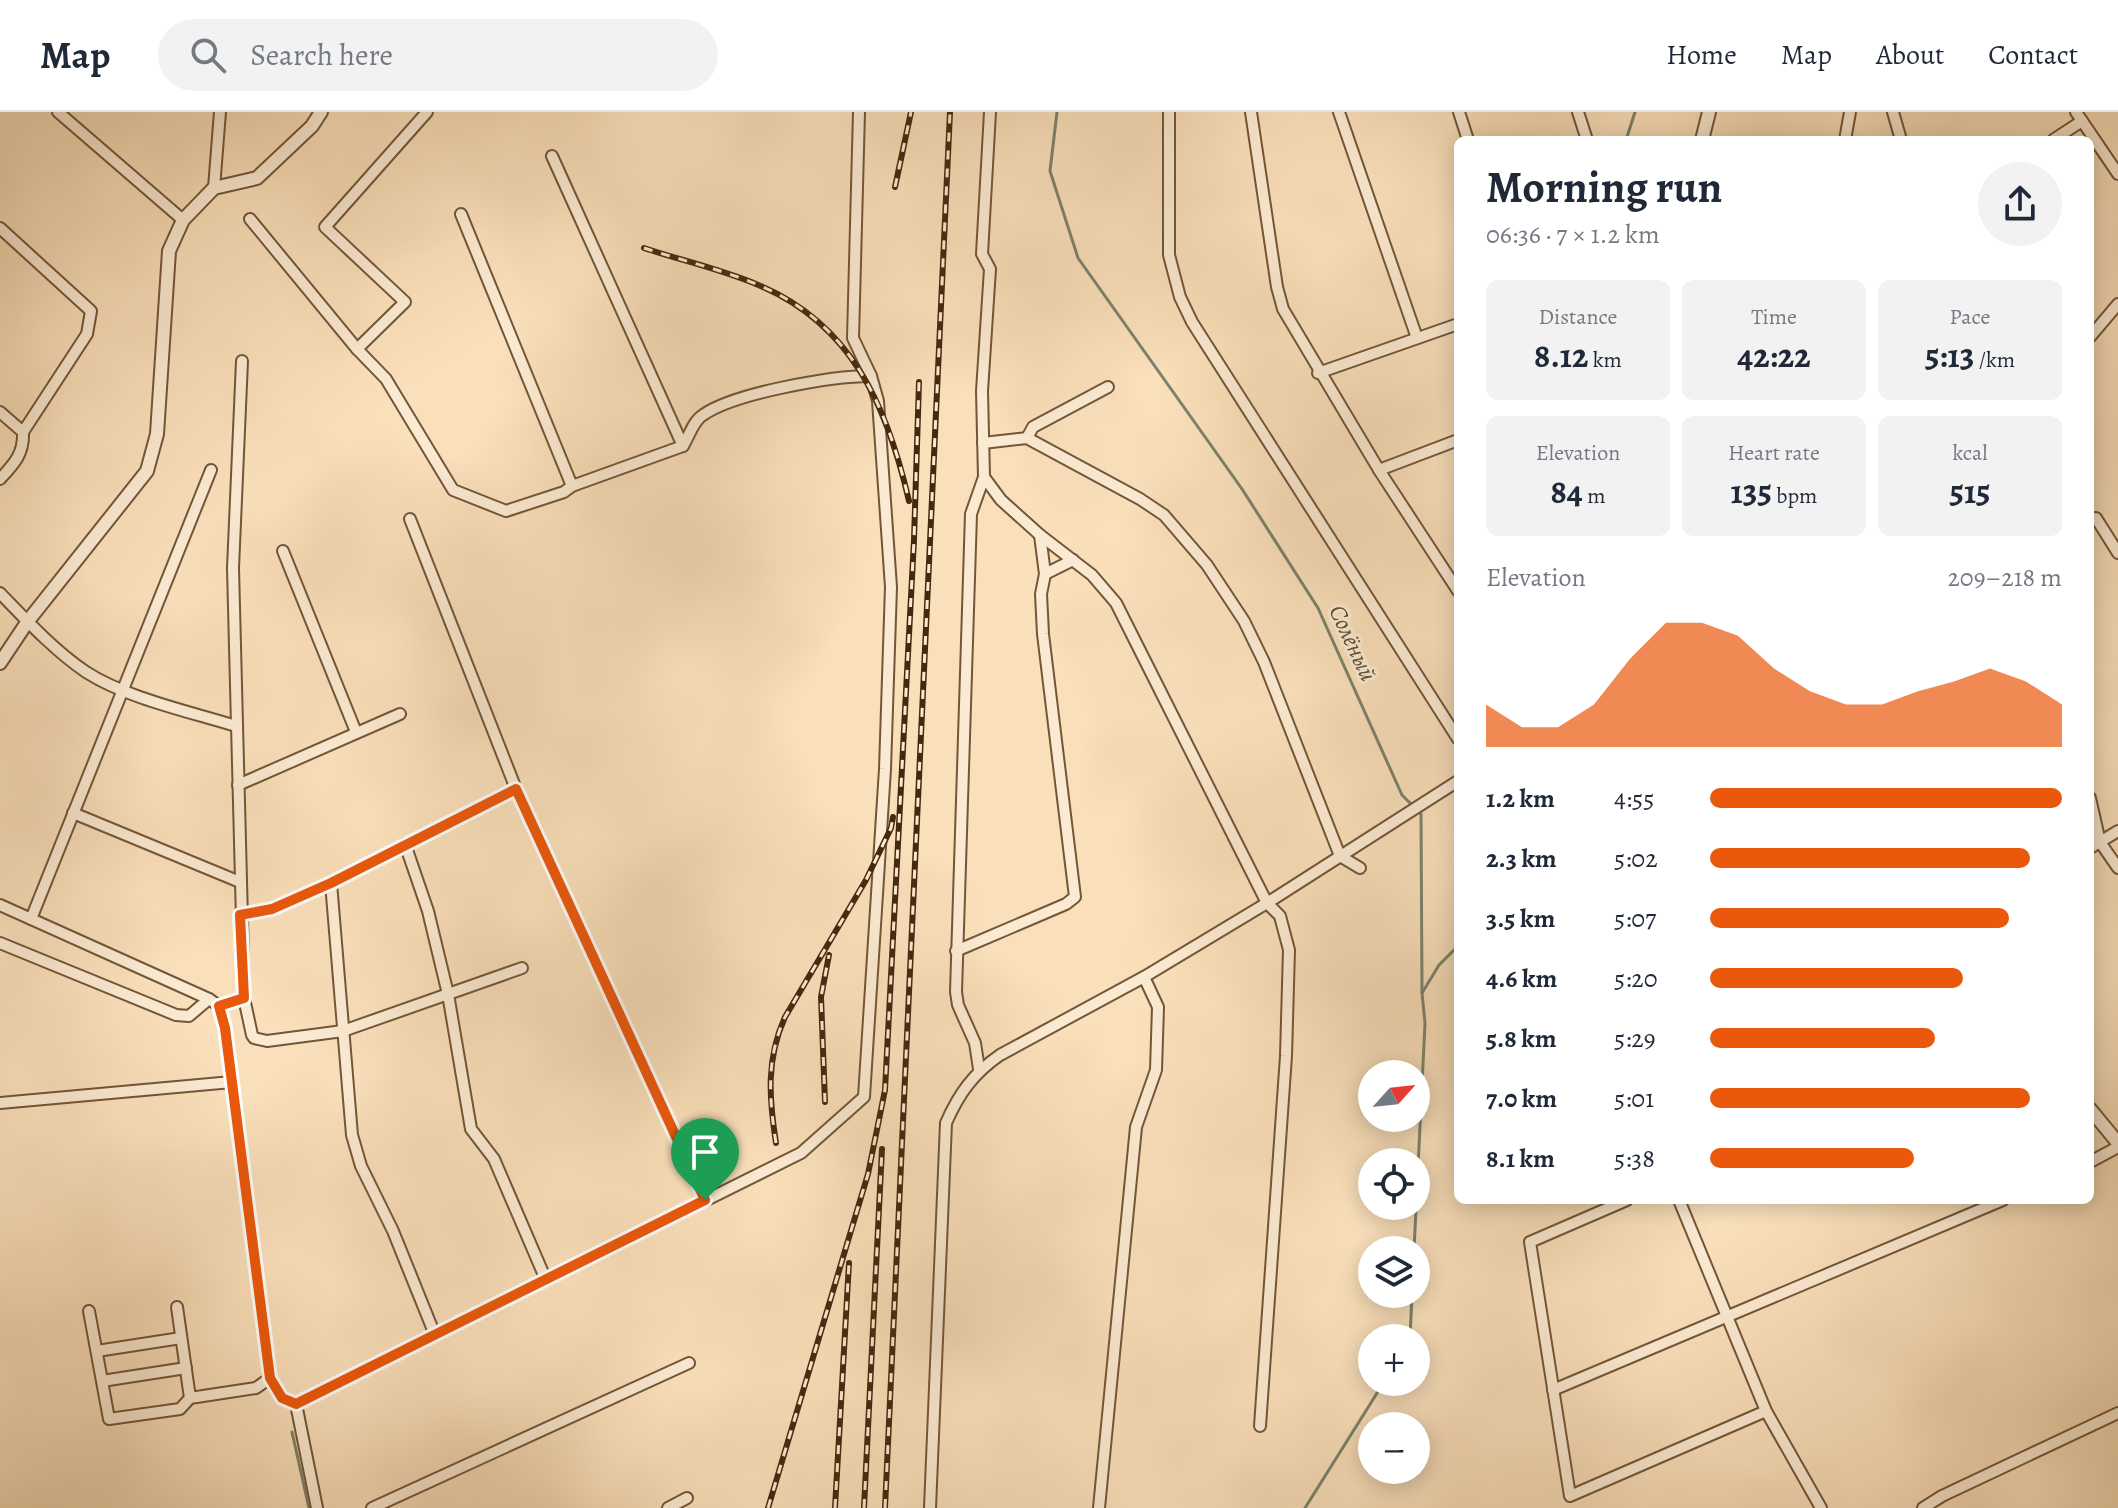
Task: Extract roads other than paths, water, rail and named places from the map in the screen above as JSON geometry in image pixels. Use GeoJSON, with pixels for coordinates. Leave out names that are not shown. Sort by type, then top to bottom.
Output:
{"type":"FeatureCollection","features":[{"type":"Feature","properties":{"kind":"street"},"geometry":{"type":"LineString","coordinates":[[58,112],[183,220]]}},
{"type":"Feature","properties":{"kind":"street"},"geometry":{"type":"LineString","coordinates":[[214,188],[220,112]]}},
{"type":"Feature","properties":{"kind":"street"},"geometry":{"type":"LineString","coordinates":[[0,663],[28,621],[147,471],[157,434],[169,251],[183,220],[214,188],[257,178],[312,126],[321,112]]}},
{"type":"Feature","properties":{"kind":"street"},"geometry":{"type":"LineString","coordinates":[[357,349],[405,302],[325,227],[427,112]]}},
{"type":"Feature","properties":{"kind":"street"},"geometry":{"type":"LineString","coordinates":[[0,905],[219,1006],[225,1028],[270,1378],[282,1398],[296,1404],[801,1153],[864,1097],[885,769],[891,587],[878,401],[871,376],[853,338],[859,112]]}},
{"type":"Feature","properties":{"kind":"street"},"geometry":{"type":"LineString","coordinates":[[979,1069],[975,1043],[958,1005],[956,951],[971,514],[984,477],[982,391],[990,269],[982,254],[990,112]]}},
{"type":"Feature","properties":{"kind":"street"},"geometry":{"type":"LineString","coordinates":[[1169,112],[1169,255],[1180,297],[1192,322],[1454,733]]}},
{"type":"Feature","properties":{"kind":"street"},"geometry":{"type":"LineString","coordinates":[[1251,112],[1283,309],[1318,373],[1454,585]]}},
{"type":"Feature","properties":{"kind":"street"},"geometry":{"type":"LineString","coordinates":[[1339,112],[1417,338]]}},
{"type":"Feature","properties":{"kind":"street"},"geometry":{"type":"LineString","coordinates":[[1459,112],[1467,136]]}},
{"type":"Feature","properties":{"kind":"street"},"geometry":{"type":"LineString","coordinates":[[1578,112],[1586,136]]}},
{"type":"Feature","properties":{"kind":"street"},"geometry":{"type":"LineString","coordinates":[[1703,136],[1709,112]]}},
{"type":"Feature","properties":{"kind":"street"},"geometry":{"type":"LineString","coordinates":[[1846,136],[1850,112]]}},
{"type":"Feature","properties":{"kind":"street"},"geometry":{"type":"LineString","coordinates":[[1893,112],[1900,136]]}},
{"type":"Feature","properties":{"kind":"street"},"geometry":{"type":"LineString","coordinates":[[2058,136],[2079,117],[2092,136]]}},
{"type":"Feature","properties":{"kind":"street"},"geometry":{"type":"LineString","coordinates":[[2094,139],[2118,174]]}},
{"type":"Feature","properties":{"kind":"street"},"geometry":{"type":"LineString","coordinates":[[552,156],[683,446]]}},
{"type":"Feature","properties":{"kind":"street"},"geometry":{"type":"LineString","coordinates":[[461,214],[572,486]]}},
{"type":"Feature","properties":{"kind":"street"},"geometry":{"type":"LineString","coordinates":[[250,219],[357,349],[386,379],[453,490],[506,511],[683,446],[700,416],[737,399],[785,387],[871,376]]}},
{"type":"Feature","properties":{"kind":"street"},"geometry":{"type":"LineString","coordinates":[[0,228],[91,311],[87,334],[23,432],[23,449],[0,479]]}},
{"type":"Feature","properties":{"kind":"street"},"geometry":{"type":"LineString","coordinates":[[2094,332],[2118,304]]}},
{"type":"Feature","properties":{"kind":"street"},"geometry":{"type":"LineString","coordinates":[[1318,373],[1454,325]]}},
{"type":"Feature","properties":{"kind":"street"},"geometry":{"type":"LineString","coordinates":[[242,361],[233,568],[240,915],[244,998],[254,1038],[267,1041],[343,1031],[522,968]]}},
{"type":"Feature","properties":{"kind":"street"},"geometry":{"type":"LineString","coordinates":[[1027,438],[1033,427],[1108,387]]}},
{"type":"Feature","properties":{"kind":"street"},"geometry":{"type":"LineString","coordinates":[[0,412],[23,432]]}},
{"type":"Feature","properties":{"kind":"street"},"geometry":{"type":"LineString","coordinates":[[983,443],[1027,438],[1164,515],[1207,565],[1244,621],[1264,662],[1340,856],[1360,868]]}},
{"type":"Feature","properties":{"kind":"street"},"geometry":{"type":"LineString","coordinates":[[1379,470],[1454,442]]}},
{"type":"Feature","properties":{"kind":"street"},"geometry":{"type":"LineString","coordinates":[[31,919],[211,470]]}},
{"type":"Feature","properties":{"kind":"street"},"geometry":{"type":"LineString","coordinates":[[984,477],[1001,500],[1092,575],[1116,603],[1267,903],[1280,916],[1289,950],[1286,1056],[1260,1426]]}},
{"type":"Feature","properties":{"kind":"street"},"geometry":{"type":"LineString","coordinates":[[2096,518],[2118,553]]}},
{"type":"Feature","properties":{"kind":"street"},"geometry":{"type":"LineString","coordinates":[[410,519],[516,789],[705,1200]]}},
{"type":"Feature","properties":{"kind":"street"},"geometry":{"type":"LineString","coordinates":[[956,951],[1066,904],[1075,897],[1043,634],[1041,594],[1045,574],[1040,535]]}},
{"type":"Feature","properties":{"kind":"street"},"geometry":{"type":"LineString","coordinates":[[283,551],[356,732]]}},
{"type":"Feature","properties":{"kind":"street"},"geometry":{"type":"LineString","coordinates":[[1045,574],[1073,560]]}},
{"type":"Feature","properties":{"kind":"street"},"geometry":{"type":"LineString","coordinates":[[0,593],[86,672],[122,690],[236,726]]}},
{"type":"Feature","properties":{"kind":"street"},"geometry":{"type":"LineString","coordinates":[[238,785],[400,714]]}},
{"type":"Feature","properties":{"kind":"street"},"geometry":{"type":"LineString","coordinates":[[930,1508],[946,1123],[957,1097],[979,1069],[1000,1055],[1144,977],[1454,784]]}},
{"type":"Feature","properties":{"kind":"street"},"geometry":{"type":"LineString","coordinates":[[240,915],[272,909],[331,883],[516,789]]}},
{"type":"Feature","properties":{"kind":"street"},"geometry":{"type":"LineString","coordinates":[[73,813],[240,882]]}},
{"type":"Feature","properties":{"kind":"street"},"geometry":{"type":"LineString","coordinates":[[2118,831],[2095,845],[2118,868]]}},
{"type":"Feature","properties":{"kind":"street"},"geometry":{"type":"LineString","coordinates":[[405,844],[428,911],[448,994],[471,1129],[494,1159],[546,1280]]}},
{"type":"Feature","properties":{"kind":"street"},"geometry":{"type":"LineString","coordinates":[[331,883],[352,1135],[361,1166],[393,1231],[435,1335]]}},
{"type":"Feature","properties":{"kind":"street"},"geometry":{"type":"LineString","coordinates":[[0,943],[176,1015],[189,1016],[209,999]]}},
{"type":"Feature","properties":{"kind":"street"},"geometry":{"type":"LineString","coordinates":[[1099,1508],[1136,1127],[1156,1070],[1158,1007],[1144,977]]}},
{"type":"Feature","properties":{"kind":"street"},"geometry":{"type":"LineString","coordinates":[[219,1006],[244,998]]}},
{"type":"Feature","properties":{"kind":"street"},"geometry":{"type":"LineString","coordinates":[[0,1103],[232,1082]]}},
{"type":"Feature","properties":{"kind":"street"},"geometry":{"type":"LineString","coordinates":[[2094,1114],[2118,1145],[2094,1160]]}},
{"type":"Feature","properties":{"kind":"street"},"geometry":{"type":"LineString","coordinates":[[1618,1204],[1530,1242],[1570,1496],[1766,1411]]}},
{"type":"Feature","properties":{"kind":"street"},"geometry":{"type":"LineString","coordinates":[[1681,1204],[1766,1411],[1821,1508]]}},
{"type":"Feature","properties":{"kind":"street"},"geometry":{"type":"LineString","coordinates":[[1553,1390],[1993,1204]]}},
{"type":"Feature","properties":{"kind":"street"},"geometry":{"type":"LineString","coordinates":[[177,1307],[190,1398]]}},
{"type":"Feature","properties":{"kind":"street"},"geometry":{"type":"LineString","coordinates":[[89,1311],[109,1419],[180,1409],[190,1398],[256,1388],[270,1378]]}},
{"type":"Feature","properties":{"kind":"street"},"geometry":{"type":"LineString","coordinates":[[97,1351],[181,1338]]}},
{"type":"Feature","properties":{"kind":"street"},"geometry":{"type":"LineString","coordinates":[[372,1508],[689,1363]]}},
{"type":"Feature","properties":{"kind":"street"},"geometry":{"type":"LineString","coordinates":[[102,1381],[186,1368]]}},
{"type":"Feature","properties":{"kind":"street"},"geometry":{"type":"LineString","coordinates":[[296,1404],[317,1508]]}},
{"type":"Feature","properties":{"kind":"street"},"geometry":{"type":"LineString","coordinates":[[1923,1508],[1942,1496],[2118,1413]]}},
{"type":"Feature","properties":{"kind":"street"},"geometry":{"type":"LineString","coordinates":[[668,1508],[687,1498]]}},
{"type":"Feature","properties":{"kind":"waterway","name":"Солёный"},"geometry":{"type":"LineString","coordinates":[[1057,112],[1050,171],[1078,258],[1242,489],[1318,608],[1402,795],[1413,806]]}},
{"type":"Feature","properties":{"kind":"waterway"},"geometry":{"type":"LineString","coordinates":[[1627,136],[1635,112]]}},
{"type":"Feature","properties":{"kind":"waterway","name":"Солёный"},"geometry":{"type":"LineString","coordinates":[[1415,1236],[1425,1023],[1419,811]]}},
{"type":"Feature","properties":{"kind":"waterway"},"geometry":{"type":"LineString","coordinates":[[1422,993],[1439,965],[1454,950]]}},
{"type":"Feature","properties":{"kind":"waterway","name":"Солёный"},"geometry":{"type":"LineString","coordinates":[[1411,1308],[1411,1324]]}},
{"type":"Feature","properties":{"kind":"waterway","name":"Солёный"},"geometry":{"type":"LineString","coordinates":[[1305,1508],[1375,1396]]}},
{"type":"Feature","properties":{"kind":"waterway"},"geometry":{"type":"LineString","coordinates":[[292,1432],[309,1508]]}},
{"type":"Feature","properties":{"kind":"railway"},"geometry":{"type":"LineString","coordinates":[[895,187],[911,112]]}},
{"type":"Feature","properties":{"kind":"railway"},"geometry":{"type":"LineString","coordinates":[[885,1508],[950,112]]}},
{"type":"Feature","properties":{"kind":"railway"},"geometry":{"type":"LineString","coordinates":[[644,248],[756,284],[789,301],[817,321],[841,345],[876,401],[889,432],[909,501]]}},
{"type":"Feature","properties":{"kind":"railway"},"geometry":{"type":"LineString","coordinates":[[768,1508],[868,1174],[885,1090],[914,540],[919,382]]}},
{"type":"Feature","properties":{"kind":"railway"},"geometry":{"type":"LineString","coordinates":[[776,1143],[771,1079],[779,1033],[785,1017],[866,880],[891,828],[893,817]]}},
{"type":"Feature","properties":{"kind":"railway"},"geometry":{"type":"LineString","coordinates":[[825,1102],[821,997],[829,955]]}},
{"type":"Feature","properties":{"kind":"railway"},"geometry":{"type":"LineString","coordinates":[[864,1508],[882,1149]]}},
{"type":"Feature","properties":{"kind":"railway"},"geometry":{"type":"LineString","coordinates":[[835,1508],[849,1263]]}}]}
